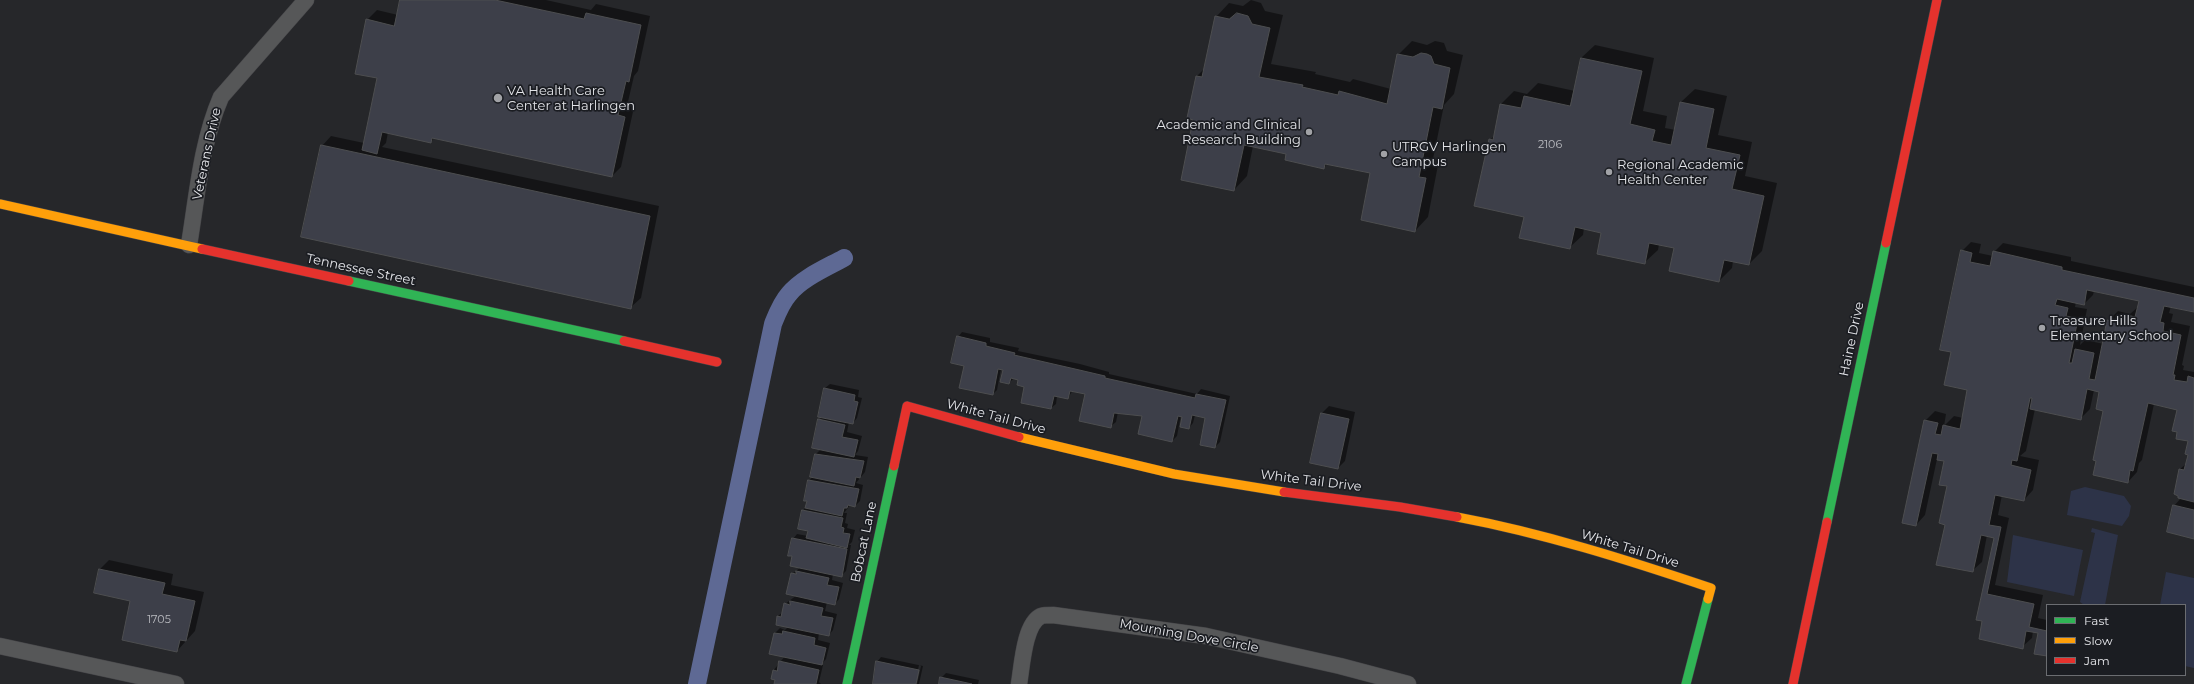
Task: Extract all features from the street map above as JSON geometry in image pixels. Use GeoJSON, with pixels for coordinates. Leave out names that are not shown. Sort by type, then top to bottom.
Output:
{"type":"FeatureCollection","features":[{"type":"Feature","properties":{"kind":"street","name":"Veterans Drive"},"geometry":{"type":"LineString","coordinates":[[189,245],[205,148],[215,110],[221,97],[306,0]]}},
{"type":"Feature","properties":{"kind":"street","name":"Haine Drive"},"geometry":{"type":"LineString","coordinates":[[1793,684],[1937,0]]}},
{"type":"Feature","properties":{"kind":"street","name":"Tennessee Street"},"geometry":{"type":"LineString","coordinates":[[0,204],[717,362]]}},
{"type":"Feature","properties":{"kind":"street","name":"White Tail Drive"},"geometry":{"type":"LineString","coordinates":[[907,406],[1039,443],[1214,482],[1429,511],[1520,532],[1644,565],[1711,588],[1686,684]]}},
{"type":"Feature","properties":{"kind":"street","name":"Bobcat Lane"},"geometry":{"type":"LineString","coordinates":[[847,684],[907,406]]}},
{"type":"Feature","properties":{"kind":"street","name":"Mourning Dove Circle"},"geometry":{"type":"LineString","coordinates":[[1019,684],[1027,636],[1032,625],[1041,616],[1053,615],[1206,636],[1340,666],[1408,684]]}},
{"type":"Feature","properties":{"kind":"street"},"geometry":{"type":"LineString","coordinates":[[0,646],[176,684]]}},
{"type":"Feature","properties":{"kind":"shaded area"},"geometry":{"type":"Polygon","coordinates":[[[2085,487],[2124,496],[2131,506],[2129,516],[2122,526],[2067,515],[2071,491],[2085,487]]]}},
{"type":"Feature","properties":{"kind":"shaded area"},"geometry":{"type":"Polygon","coordinates":[[[2092,528],[2118,535],[2105,604],[2083,604],[2080,602],[2095,533],[2091,532],[2092,528]]]}},
{"type":"Feature","properties":{"kind":"shaded area"},"geometry":{"type":"Polygon","coordinates":[[[2013,535],[2083,550],[2074,596],[2007,582],[2013,535]]]}},
{"type":"Feature","properties":{"kind":"shaded area"},"geometry":{"type":"Polygon","coordinates":[[[2166,572],[2194,578],[2194,668],[2186,666],[2186,604],[2160,604],[2166,572]]]}},
{"type":"Feature","properties":{"kind":"building","name":"VA Health Care Center at Harlingen"},"geometry":{"type":"Polygon","coordinates":[[[400,0],[495,0],[584,19],[586,13],[641,25],[629,82],[626,81],[618,115],[625,117],[612,177],[432,138],[431,143],[382,132],[377,154],[362,150],[377,78],[355,74],[366,19],[394,26],[400,0]]]}},
{"type":"Feature","properties":{"kind":"building","name":"Academic and Clinical Research Building"},"geometry":{"type":"Polygon","coordinates":[[[1237,13],[1248,16],[1252,24],[1270,28],[1259,77],[1303,85],[1302,87],[1338,95],[1339,91],[1387,104],[1397,54],[1413,57],[1421,53],[1427,54],[1431,56],[1434,64],[1450,68],[1442,109],[1433,107],[1419,177],[1426,178],[1415,232],[1361,220],[1370,173],[1325,164],[1324,169],[1285,160],[1286,154],[1244,145],[1234,191],[1181,180],[1193,120],[1187,118],[1196,76],[1202,77],[1215,16],[1229,19],[1237,13]]]}},
{"type":"Feature","properties":{"kind":"building","name":"Regional Academic Health Center"},"geometry":{"type":"Polygon","coordinates":[[[1581,58],[1642,71],[1630,124],[1655,130],[1652,141],[1671,145],[1680,102],[1714,109],[1706,148],[1740,155],[1732,189],[1764,196],[1749,265],[1724,260],[1719,282],[1669,271],[1674,248],[1649,243],[1645,264],[1597,254],[1601,233],[1575,227],[1570,249],[1519,238],[1524,217],[1474,206],[1489,139],[1493,140],[1500,104],[1521,108],[1524,96],[1570,106],[1581,58]]]}},
{"type":"Feature","properties":{"kind":"building"},"geometry":{"type":"Polygon","coordinates":[[[321,145],[650,216],[631,309],[301,237],[321,145]]]}},
{"type":"Feature","properties":{"kind":"building"},"geometry":{"type":"Polygon","coordinates":[[[1961,250],[1972,253],[1970,262],[1990,266],[1993,251],[2062,267],[2062,270],[2194,298],[2194,312],[2164,306],[2160,322],[2164,323],[2163,331],[2181,335],[2173,375],[2175,375],[2174,380],[2187,382],[2188,376],[2194,378],[2194,502],[2178,498],[2178,496],[2174,494],[2179,469],[2184,470],[2188,455],[2185,454],[2188,441],[2176,439],[2177,432],[2172,431],[2177,410],[2148,403],[2133,471],[2130,470],[2128,483],[2093,475],[2096,461],[2093,460],[2103,411],[2096,409],[2099,392],[2087,389],[2081,420],[2030,409],[2032,398],[2030,398],[2017,461],[2012,460],[2011,465],[2031,470],[2024,501],[1995,495],[1989,525],[2001,527],[1987,594],[2034,604],[2029,627],[2046,631],[2046,656],[2034,654],[2038,633],[2026,631],[2023,649],[1979,639],[1982,621],[1976,620],[1994,538],[1981,535],[1973,572],[1936,565],[1945,525],[1939,523],[1947,486],[1939,485],[1944,461],[1937,460],[1938,454],[1932,453],[1916,526],[1902,523],[1924,420],[1938,423],[1935,434],[1941,435],[1943,425],[1960,429],[1967,390],[1944,385],[1951,352],[1940,350],[1961,250]],[[2087,290],[2084,305],[2057,299],[2055,305],[2068,308],[2066,316],[2078,319],[2069,363],[2072,363],[2075,349],[2094,353],[2089,379],[2095,380],[2107,320],[2125,324],[2127,315],[2135,317],[2139,301],[2087,290]]]}},
{"type":"Feature","properties":{"kind":"building"},"geometry":{"type":"Polygon","coordinates":[[[957,336],[986,343],[986,346],[1015,353],[1014,355],[1105,376],[1105,378],[1195,398],[1196,394],[1226,400],[1215,448],[1200,445],[1205,418],[1192,415],[1189,429],[1180,427],[1182,417],[1178,416],[1172,442],[1138,434],[1142,416],[1114,413],[1111,428],[1079,421],[1085,394],[1070,391],[1068,399],[1054,396],[1051,409],[1021,403],[1024,387],[1017,385],[1018,380],[1011,378],[1009,384],[1000,382],[1003,370],[998,369],[993,395],[959,388],[964,366],[951,363],[957,336]]]}},
{"type":"Feature","properties":{"kind":"building"},"geometry":{"type":"Polygon","coordinates":[[[824,388],[855,395],[854,401],[858,402],[853,424],[818,417],[824,388]]]}},
{"type":"Feature","properties":{"kind":"building"},"geometry":{"type":"Polygon","coordinates":[[[1321,413],[1349,419],[1338,469],[1310,463],[1321,413]]]}},
{"type":"Feature","properties":{"kind":"building"},"geometry":{"type":"Polygon","coordinates":[[[818,419],[845,425],[842,437],[858,440],[854,457],[812,448],[818,419]]]}},
{"type":"Feature","properties":{"kind":"building"},"geometry":{"type":"Polygon","coordinates":[[[815,454],[864,461],[860,478],[856,477],[854,486],[810,477],[815,454]]]}},
{"type":"Feature","properties":{"kind":"building"},"geometry":{"type":"Polygon","coordinates":[[[808,480],[859,489],[855,507],[848,505],[847,508],[844,508],[842,516],[805,508],[807,501],[804,501],[808,480]]]}},
{"type":"Feature","properties":{"kind":"building"},"geometry":{"type":"Polygon","coordinates":[[[2173,505],[2194,510],[2194,539],[2167,532],[2173,505]]]}},
{"type":"Feature","properties":{"kind":"building"},"geometry":{"type":"Polygon","coordinates":[[[802,510],[843,518],[841,527],[844,528],[843,533],[850,534],[847,548],[806,538],[808,531],[798,529],[802,510]]]}},
{"type":"Feature","properties":{"kind":"building"},"geometry":{"type":"Polygon","coordinates":[[[792,538],[847,549],[842,577],[790,566],[792,556],[788,556],[792,538]]]}},
{"type":"Feature","properties":{"kind":"building"},"geometry":{"type":"Polygon","coordinates":[[[99,569],[165,583],[162,594],[195,601],[186,641],[180,640],[177,652],[122,640],[130,601],[94,593],[99,569]]]}},
{"type":"Feature","properties":{"kind":"building"},"geometry":{"type":"Polygon","coordinates":[[[796,571],[829,578],[827,585],[839,587],[835,605],[786,594],[791,573],[796,574],[796,571]]]}},
{"type":"Feature","properties":{"kind":"building"},"geometry":{"type":"Polygon","coordinates":[[[790,601],[823,608],[821,616],[833,618],[829,636],[776,625],[777,616],[781,617],[784,603],[790,605],[790,601]]]}},
{"type":"Feature","properties":{"kind":"building"},"geometry":{"type":"Polygon","coordinates":[[[783,631],[815,638],[814,645],[826,648],[822,665],[769,654],[774,633],[782,634],[783,631]]]}},
{"type":"Feature","properties":{"kind":"building"},"geometry":{"type":"Polygon","coordinates":[[[779,661],[819,670],[816,684],[774,684],[775,680],[771,679],[773,670],[777,671],[779,661]]]}},
{"type":"Feature","properties":{"kind":"building"},"geometry":{"type":"Polygon","coordinates":[[[876,661],[919,670],[916,684],[873,684],[876,661]]]}},
{"type":"Feature","properties":{"kind":"building"},"geometry":{"type":"Polygon","coordinates":[[[940,677],[972,684],[939,684],[940,677]]]}},
{"type":"Feature","properties":{"kind":"waterway"},"geometry":{"type":"LineString","coordinates":[[697,684],[773,324],[784,301],[794,288],[815,274],[844,258]]}},
{"type":"Feature","properties":{"kind":"traffic: fast"},"geometry":{"type":"LineString","coordinates":[[1827,522],[1886,243]]}},
{"type":"Feature","properties":{"kind":"traffic: fast"},"geometry":{"type":"LineString","coordinates":[[349,281],[624,341]]}},
{"type":"Feature","properties":{"kind":"traffic: fast"},"geometry":{"type":"LineString","coordinates":[[847,684],[894,466]]}},
{"type":"Feature","properties":{"kind":"traffic: fast"},"geometry":{"type":"LineString","coordinates":[[1686,684],[1708,599]]}},
{"type":"Feature","properties":{"kind":"traffic: slow"},"geometry":{"type":"LineString","coordinates":[[0,204],[202,249]]}},
{"type":"Feature","properties":{"kind":"traffic: slow"},"geometry":{"type":"LineString","coordinates":[[1019,437],[1174,474],[1284,492]]}},
{"type":"Feature","properties":{"kind":"traffic: slow"},"geometry":{"type":"LineString","coordinates":[[1457,517],[1489,523],[1617,557],[1711,588],[1708,599]]}},
{"type":"Feature","properties":{"kind":"traffic: jam"},"geometry":{"type":"LineString","coordinates":[[1886,243],[1937,0]]}},
{"type":"Feature","properties":{"kind":"traffic: jam"},"geometry":{"type":"LineString","coordinates":[[202,249],[349,281]]}},
{"type":"Feature","properties":{"kind":"traffic: jam"},"geometry":{"type":"LineString","coordinates":[[624,341],[717,362]]}},
{"type":"Feature","properties":{"kind":"traffic: jam"},"geometry":{"type":"LineString","coordinates":[[894,466],[907,406],[1019,437]]}},
{"type":"Feature","properties":{"kind":"traffic: jam"},"geometry":{"type":"LineString","coordinates":[[1284,492],[1400,507],[1457,517]]}},
{"type":"Feature","properties":{"kind":"traffic: jam"},"geometry":{"type":"LineString","coordinates":[[1793,684],[1827,522]]}},
{"type":"Feature","properties":{"kind":"place","name":"VA Health Care Center at Harlingen"},"geometry":{"type":"Point","coordinates":[498,98]}},
{"type":"Feature","properties":{"kind":"place","name":"Academic and Clinical Research Building"},"geometry":{"type":"Point","coordinates":[1309,132]}},
{"type":"Feature","properties":{"kind":"place","name":"UTRGV Harlingen Campus"},"geometry":{"type":"Point","coordinates":[1384,154]}},
{"type":"Feature","properties":{"kind":"place","name":"Regional Academic Health Center"},"geometry":{"type":"Point","coordinates":[1609,172]}},
{"type":"Feature","properties":{"kind":"place","name":"Treasure Hills Elementary School"},"geometry":{"type":"Point","coordinates":[2042,328]}}]}
